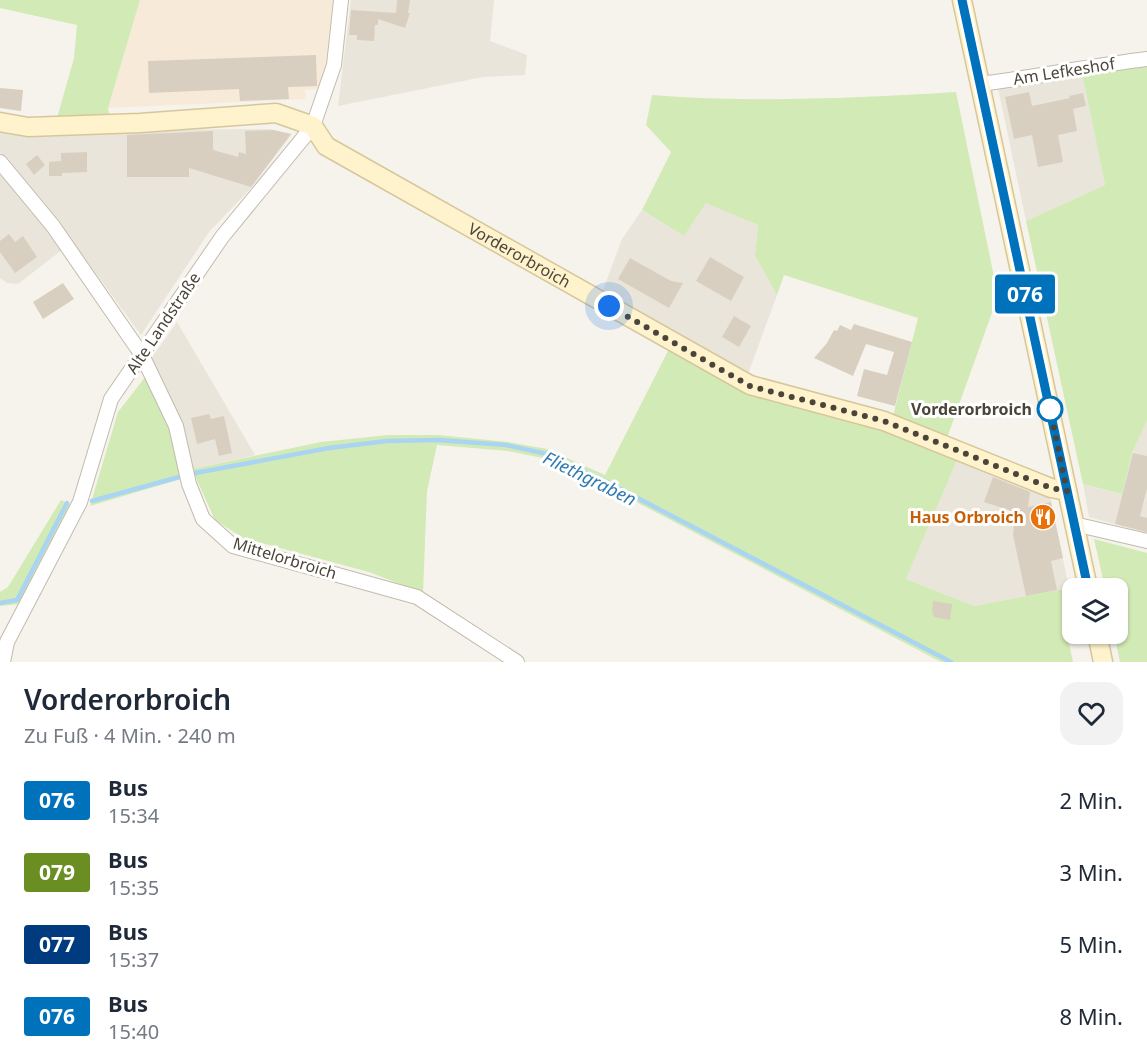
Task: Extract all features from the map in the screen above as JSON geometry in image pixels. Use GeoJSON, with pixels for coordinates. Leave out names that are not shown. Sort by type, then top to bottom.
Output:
{"type":"FeatureCollection","features":[{"type":"Feature","properties":{"kind":"street","name":"Alte Landstraße"},"geometry":{"type":"LineString","coordinates":[[3,662],[7,642],[80,502],[111,399],[222,237],[313,126],[334,65],[341,0]]}},
{"type":"Feature","properties":{"kind":"street"},"geometry":{"type":"LineString","coordinates":[[962,0],[1086,578]]}},
{"type":"Feature","properties":{"kind":"street","name":"Am Lefkeshof"},"geometry":{"type":"LineString","coordinates":[[980,84],[1085,66],[1147,59]]}},
{"type":"Feature","properties":{"kind":"street"},"geometry":{"type":"LineString","coordinates":[[0,122],[28,127],[140,123],[276,113],[313,126]]}},
{"type":"Feature","properties":{"kind":"street","name":"Vorderorbroich"},"geometry":{"type":"LineString","coordinates":[[313,126],[326,146],[750,386],[884,421],[1051,488],[1067,491]]}},
{"type":"Feature","properties":{"kind":"street","name":"Mittelorbroich"},"geometry":{"type":"LineString","coordinates":[[0,162],[53,226],[142,355],[176,426],[189,484],[203,519],[233,546],[417,597],[517,662]]}},
{"type":"Feature","properties":{"kind":"street"},"geometry":{"type":"LineString","coordinates":[[1074,524],[1147,542]]}},
{"type":"Feature","properties":{"kind":"street"},"geometry":{"type":"LineString","coordinates":[[1099,644],[1103,662]]}},
{"type":"Feature","properties":{"kind":"shaded area"},"geometry":{"type":"Polygon","coordinates":[[[140,0],[333,0],[323,86],[305,90],[306,99],[108,108],[140,0]]]}},
{"type":"Feature","properties":{"kind":"shaded area"},"geometry":{"type":"Polygon","coordinates":[[[351,0],[494,0],[490,41],[527,55],[525,75],[483,77],[338,106],[351,0]]]}},
{"type":"Feature","properties":{"kind":"shaded area"},"geometry":{"type":"Polygon","coordinates":[[[1082,73],[1105,185],[1026,221],[998,88],[1082,73]]]}},
{"type":"Feature","properties":{"kind":"shaded area"},"geometry":{"type":"Polygon","coordinates":[[[270,129],[292,134],[252,187],[209,232],[141,335],[59,223],[0,152],[0,131],[270,129]]]}},
{"type":"Feature","properties":{"kind":"shaded area"},"geometry":{"type":"Polygon","coordinates":[[[0,172],[39,218],[62,250],[18,284],[7,283],[0,278],[0,172]]]}},
{"type":"Feature","properties":{"kind":"shaded area"},"geometry":{"type":"Polygon","coordinates":[[[706,202],[758,225],[755,256],[777,295],[748,374],[602,293],[622,239],[642,210],[684,236],[706,202]]]}},
{"type":"Feature","properties":{"kind":"shaded area"},"geometry":{"type":"Polygon","coordinates":[[[177,322],[255,455],[192,469],[151,359],[177,322]]]}},
{"type":"Feature","properties":{"kind":"shaded area"},"geometry":{"type":"Polygon","coordinates":[[[1147,421],[1147,533],[1089,517],[1083,484],[1121,494],[1132,453],[1147,421]]]}},
{"type":"Feature","properties":{"kind":"shaded area"},"geometry":{"type":"Polygon","coordinates":[[[958,458],[1050,496],[1067,578],[1062,578],[1062,589],[974,606],[906,579],[958,458]]]}},
{"type":"Feature","properties":{"kind":"green space"},"geometry":{"type":"Polygon","coordinates":[[[0,0],[140,0],[108,108],[110,119],[25,121],[24,117],[57,118],[74,58],[77,25],[0,8],[0,0]]]}},
{"type":"Feature","properties":{"kind":"green space"},"geometry":{"type":"Polygon","coordinates":[[[1147,64],[1147,421],[1132,453],[1122,494],[1083,484],[1026,221],[1105,185],[1082,73],[1147,64]]]}},
{"type":"Feature","properties":{"kind":"green space"},"geometry":{"type":"Polygon","coordinates":[[[956,92],[998,296],[947,438],[893,416],[918,318],[784,275],[777,295],[755,256],[758,225],[706,203],[684,236],[642,210],[671,152],[646,125],[652,95],[766,99],[956,92]]]}},
{"type":"Feature","properties":{"kind":"green space"},"geometry":{"type":"Polygon","coordinates":[[[670,347],[889,429],[958,458],[906,579],[974,606],[1062,589],[1062,644],[1069,644],[1073,662],[941,662],[600,483],[547,459],[508,451],[437,445],[427,491],[423,593],[369,572],[243,538],[215,520],[192,469],[321,442],[388,435],[438,435],[508,442],[547,449],[605,475],[670,347]]]}},
{"type":"Feature","properties":{"kind":"green space"},"geometry":{"type":"Polygon","coordinates":[[[146,376],[169,425],[181,479],[90,506],[118,412],[146,376]]]}},
{"type":"Feature","properties":{"kind":"green space"},"geometry":{"type":"Polygon","coordinates":[[[61,500],[72,505],[19,604],[0,606],[0,592],[8,587],[61,500]]]}},
{"type":"Feature","properties":{"kind":"green space"},"geometry":{"type":"Polygon","coordinates":[[[1094,539],[1147,553],[1147,662],[1120,662],[1116,644],[1128,644],[1128,578],[1103,578],[1094,539]]]}},
{"type":"Feature","properties":{"kind":"building"},"geometry":{"type":"Polygon","coordinates":[[[397,0],[410,0],[408,13],[410,13],[405,28],[378,19],[378,25],[375,25],[374,41],[357,40],[357,35],[349,35],[351,10],[396,13],[397,0]]]}},
{"type":"Feature","properties":{"kind":"building"},"geometry":{"type":"Polygon","coordinates":[[[316,55],[317,86],[288,87],[289,99],[240,101],[239,89],[149,93],[148,61],[316,55]]]}},
{"type":"Feature","properties":{"kind":"building"},"geometry":{"type":"Polygon","coordinates":[[[0,88],[23,90],[21,111],[0,108],[0,88]]]}},
{"type":"Feature","properties":{"kind":"building"},"geometry":{"type":"Polygon","coordinates":[[[1029,92],[1032,106],[1083,93],[1086,106],[1073,109],[1077,131],[1058,135],[1063,162],[1038,167],[1032,135],[1014,139],[1005,97],[1029,92]]]}},
{"type":"Feature","properties":{"kind":"building"},"geometry":{"type":"Polygon","coordinates":[[[273,130],[291,134],[251,187],[189,168],[189,177],[127,177],[127,135],[213,131],[213,150],[238,157],[239,152],[246,154],[245,131],[273,130]]]}},
{"type":"Feature","properties":{"kind":"building"},"geometry":{"type":"Polygon","coordinates":[[[87,152],[87,172],[49,176],[49,162],[61,161],[61,153],[87,152]]]}},
{"type":"Feature","properties":{"kind":"building"},"geometry":{"type":"Polygon","coordinates":[[[37,155],[45,165],[34,175],[26,164],[37,155]]]}},
{"type":"Feature","properties":{"kind":"building"},"geometry":{"type":"Polygon","coordinates":[[[9,234],[15,242],[23,236],[37,257],[15,273],[0,252],[0,241],[9,234]]]}},
{"type":"Feature","properties":{"kind":"building"},"geometry":{"type":"Polygon","coordinates":[[[710,257],[744,277],[731,301],[696,281],[710,257]]]}},
{"type":"Feature","properties":{"kind":"building"},"geometry":{"type":"Polygon","coordinates":[[[630,258],[671,281],[683,283],[669,308],[618,279],[630,258]]]}},
{"type":"Feature","properties":{"kind":"building"},"geometry":{"type":"Polygon","coordinates":[[[63,283],[74,299],[43,319],[33,302],[63,283]]]}},
{"type":"Feature","properties":{"kind":"building"},"geometry":{"type":"Polygon","coordinates":[[[734,316],[751,326],[739,347],[722,337],[734,316]]]}},
{"type":"Feature","properties":{"kind":"building"},"geometry":{"type":"Polygon","coordinates":[[[854,324],[912,342],[895,406],[857,396],[864,369],[887,375],[894,352],[866,344],[853,376],[814,358],[827,343],[834,330],[837,331],[840,325],[851,330],[854,324]]]}},
{"type":"Feature","properties":{"kind":"building"},"geometry":{"type":"Polygon","coordinates":[[[209,414],[211,419],[224,416],[232,453],[219,456],[215,439],[197,444],[191,418],[209,414]]]}},
{"type":"Feature","properties":{"kind":"building"},"geometry":{"type":"Polygon","coordinates":[[[1133,453],[1147,456],[1147,488],[1140,516],[1147,518],[1147,532],[1115,524],[1133,453]]]}},
{"type":"Feature","properties":{"kind":"building"},"geometry":{"type":"Polygon","coordinates":[[[993,477],[1030,492],[1028,507],[1051,502],[1063,558],[1051,561],[1057,590],[1026,596],[1013,535],[1015,512],[984,502],[993,477]]]}},
{"type":"Feature","properties":{"kind":"building"},"geometry":{"type":"Polygon","coordinates":[[[933,601],[952,604],[950,620],[934,617],[933,601]]]}},
{"type":"Feature","properties":{"kind":"waterway","name":"Fliethgraben"},"geometry":{"type":"LineString","coordinates":[[195,473],[329,448],[387,441],[438,440],[506,445],[547,454],[607,482],[951,662]]}},
{"type":"Feature","properties":{"kind":"waterway","name":"Fliethgraben"},"geometry":{"type":"LineString","coordinates":[[92,501],[179,477]]}},
{"type":"Feature","properties":{"kind":"waterway","name":"Fliethgraben"},"geometry":{"type":"LineString","coordinates":[[0,603],[17,600],[67,503]]}},
{"type":"Feature","properties":{"kind":"bus line","name":"076"},"geometry":{"type":"LineString","coordinates":[[962,0],[1086,578]]}},
{"type":"Feature","properties":{"kind":"place","name":"Vorderorbroich"},"geometry":{"type":"Point","coordinates":[1050,409]}},
{"type":"Feature","properties":{"kind":"place","name":"Haus Orbroich"},"geometry":{"type":"Point","coordinates":[1043,517]}},
{"type":"Feature","properties":{"kind":"route"},"geometry":{"type":"LineString","coordinates":[[609,306],[750,386],[884,421],[1051,488],[1067,491],[1050,409]]}}]}
